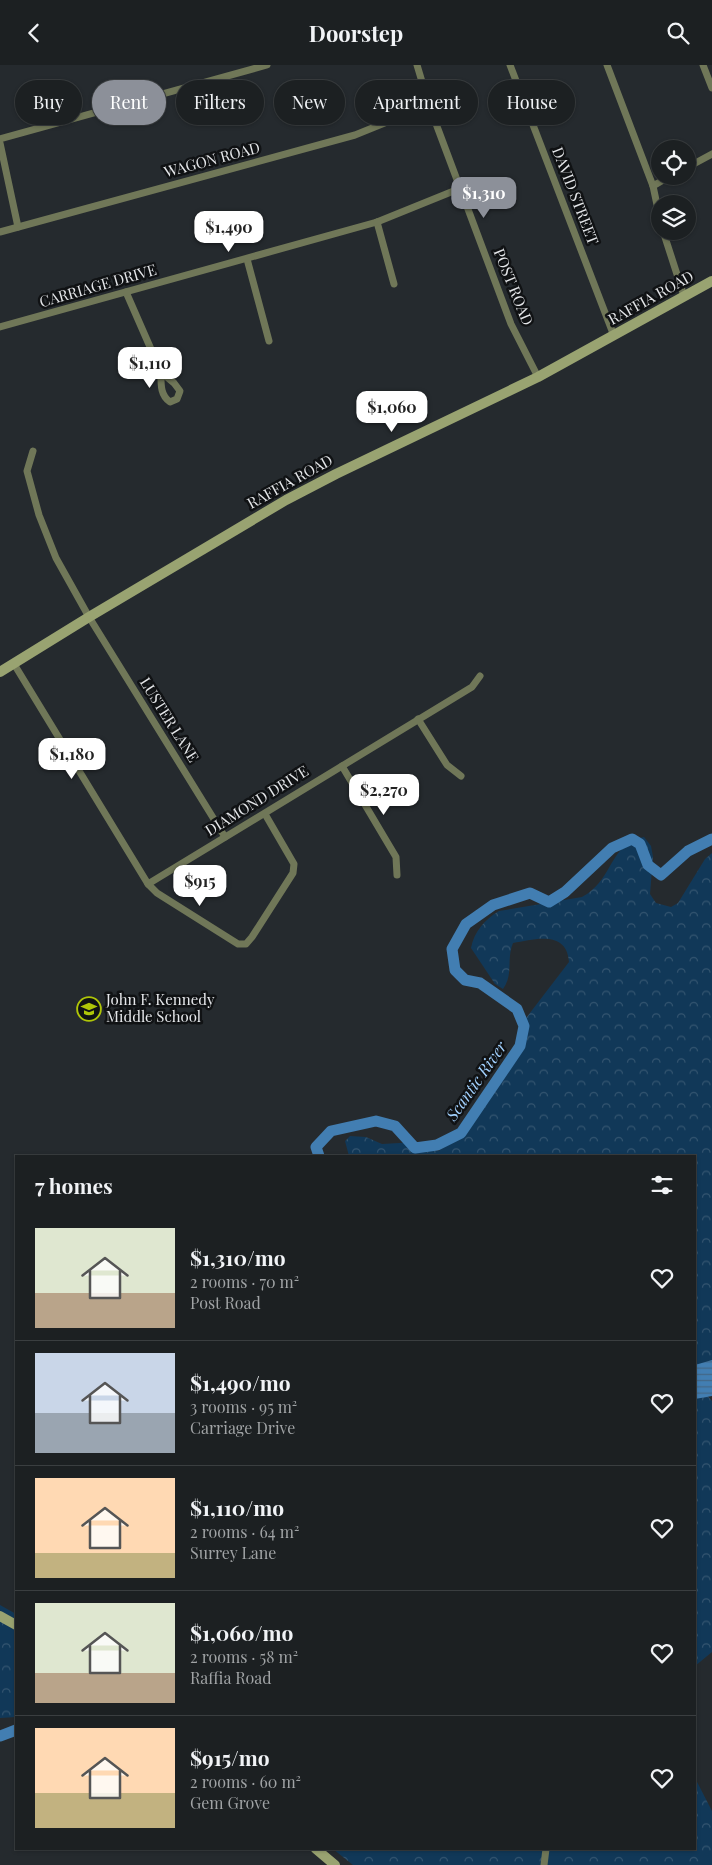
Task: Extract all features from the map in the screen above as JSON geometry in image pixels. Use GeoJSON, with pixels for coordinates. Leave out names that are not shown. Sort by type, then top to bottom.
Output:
{"type":"FeatureCollection","features":[{"type":"Feature","properties":{"kind":"main road","name":"RAFFIA ROAD"},"geometry":{"type":"LineString","coordinates":[[0,672],[286,499],[538,377],[712,281]]}},
{"type":"Feature","properties":{"kind":"main road"},"geometry":{"type":"LineString","coordinates":[[0,1616],[15,1624]]}},
{"type":"Feature","properties":{"kind":"main road"},"geometry":{"type":"LineString","coordinates":[[317,1850],[335,1865]]}},
{"type":"Feature","properties":{"kind":"street"},"geometry":{"type":"LineString","coordinates":[[18,227],[0,141],[267,65]]}},
{"type":"Feature","properties":{"kind":"street","name":"POST ROAD"},"geometry":{"type":"LineString","coordinates":[[417,65],[422,80]]}},
{"type":"Feature","properties":{"kind":"street","name":"DAVID STREET"},"geometry":{"type":"LineString","coordinates":[[510,65],[614,336]]}},
{"type":"Feature","properties":{"kind":"street"},"geometry":{"type":"LineString","coordinates":[[607,65],[655,195]]}},
{"type":"Feature","properties":{"kind":"street"},"geometry":{"type":"LineString","coordinates":[[703,65],[712,88]]}},
{"type":"Feature","properties":{"kind":"street","name":"WAGON ROAD"},"geometry":{"type":"LineString","coordinates":[[0,233],[355,135],[380,125]]}},
{"type":"Feature","properties":{"kind":"street","name":"POST ROAD"},"geometry":{"type":"LineString","coordinates":[[437,125],[511,324],[538,377]]}},
{"type":"Feature","properties":{"kind":"street"},"geometry":{"type":"LineString","coordinates":[[696,163],[712,154]]}},
{"type":"Feature","properties":{"kind":"street","name":"CARRIAGE DRIVE"},"geometry":{"type":"LineString","coordinates":[[0,327],[377,222],[461,188]]}},
{"type":"Feature","properties":{"kind":"street"},"geometry":{"type":"LineString","coordinates":[[377,222],[394,284]]}},
{"type":"Feature","properties":{"kind":"street"},"geometry":{"type":"LineString","coordinates":[[666,240],[684,296]]}},
{"type":"Feature","properties":{"kind":"street"},"geometry":{"type":"LineString","coordinates":[[247,259],[269,341]]}},
{"type":"Feature","properties":{"kind":"street"},"geometry":{"type":"LineString","coordinates":[[126,292],[161,372]]}},
{"type":"Feature","properties":{"kind":"street","name":"LUSTER LANE"},"geometry":{"type":"LineString","coordinates":[[33,451],[27,471],[38,515],[56,558],[89,617],[225,837]]}},
{"type":"Feature","properties":{"kind":"street"},"geometry":{"type":"LineString","coordinates":[[14,664],[148,884],[157,893],[238,943],[246,944],[252,937],[293,873],[294,864],[265,814]]}},
{"type":"Feature","properties":{"kind":"street","name":"DIAMOND DRIVE"},"geometry":{"type":"LineString","coordinates":[[148,884],[472,687],[480,676]]}},
{"type":"Feature","properties":{"kind":"street"},"geometry":{"type":"LineString","coordinates":[[418,719],[446,765],[461,776]]}},
{"type":"Feature","properties":{"kind":"street"},"geometry":{"type":"LineString","coordinates":[[342,766],[396,857],[397,875]]}},
{"type":"Feature","properties":{"kind":"street"},"geometry":{"type":"LineString","coordinates":[[544,1865],[546,1850]]}},
{"type":"Feature","properties":{"kind":"green space"},"geometry":{"type":"Polygon","coordinates":[[[644,837],[651,846],[653,857],[650,894],[656,903],[671,907],[678,903],[705,859],[712,853],[712,1381],[699,1386],[712,1401],[712,1652],[696,1665],[696,1155],[349,1155],[345,1141],[350,1136],[366,1137],[382,1144],[417,1142],[427,1150],[438,1151],[448,1145],[479,1113],[497,1086],[505,1064],[510,1059],[523,1022],[569,962],[567,952],[556,941],[540,939],[513,943],[508,977],[503,989],[495,984],[471,948],[477,931],[489,918],[499,911],[582,897],[599,883],[620,851],[634,840],[644,837]]]}},
{"type":"Feature","properties":{"kind":"green space"},"geometry":{"type":"Polygon","coordinates":[[[0,1605],[15,1613],[15,1717],[0,1718],[0,1605]]]}},
{"type":"Feature","properties":{"kind":"green space"},"geometry":{"type":"Polygon","coordinates":[[[696,1780],[712,1811],[712,1865],[353,1865],[334,1850],[696,1850],[696,1780]]]}},
{"type":"Feature","properties":{"kind":"shaded area"},"geometry":{"type":"Polygon","coordinates":[[[712,1360],[712,1396],[696,1399],[696,1365],[712,1360]]]}},
{"type":"Feature","properties":{"kind":"waterway","name":"Scantic River"},"geometry":{"type":"LineString","coordinates":[[319,1155],[316,1147],[331,1131],[376,1121],[395,1126],[415,1148],[437,1145],[461,1133],[520,1046],[524,1026],[517,1009],[480,983],[465,980],[455,970],[452,949],[466,924],[493,905],[530,893],[549,902],[565,892],[612,848],[632,839],[640,844],[648,865],[661,875],[688,851],[712,839]]}},
{"type":"Feature","properties":{"kind":"waterway","name":"Scantic River"},"geometry":{"type":"LineString","coordinates":[[0,1736],[15,1730]]}},
{"type":"Feature","properties":{"kind":"place","name":"John F. Kennedy Middle School"},"geometry":{"type":"Point","coordinates":[89,1009]}}]}
